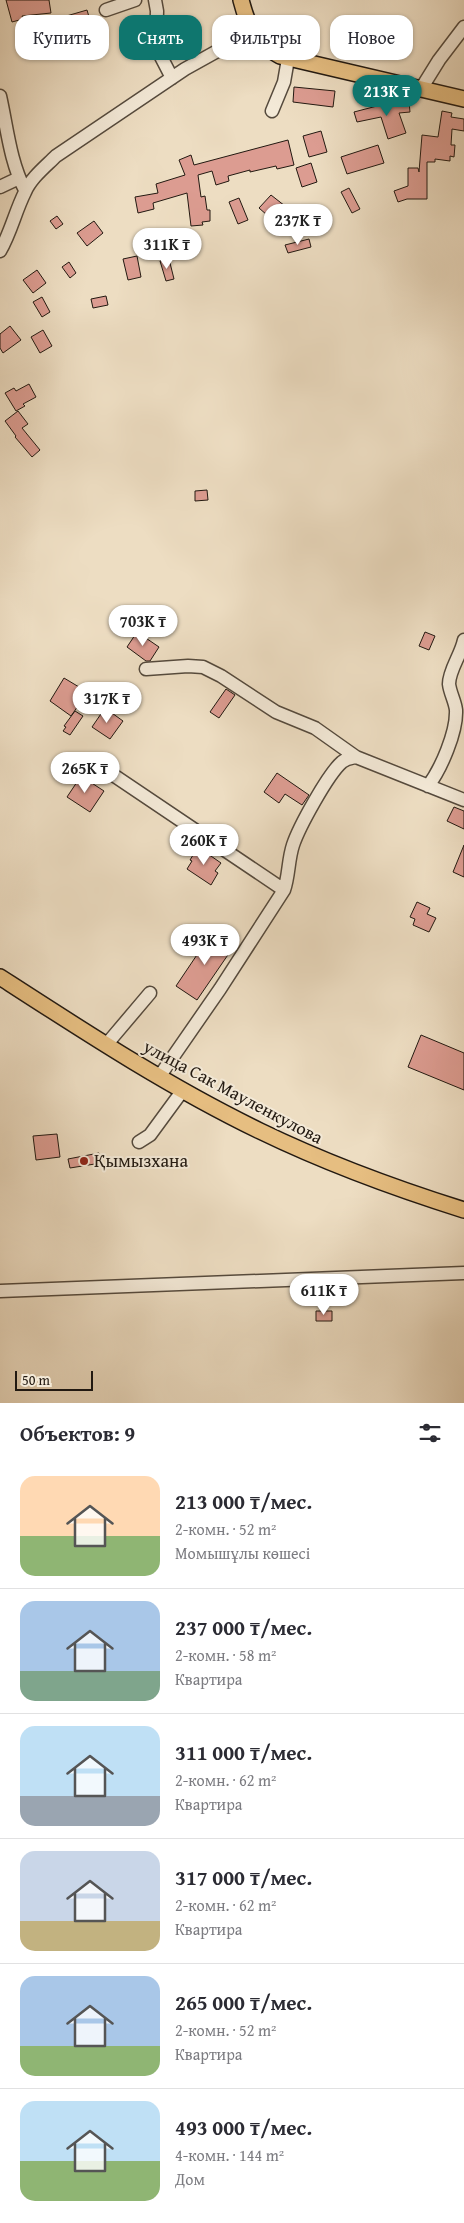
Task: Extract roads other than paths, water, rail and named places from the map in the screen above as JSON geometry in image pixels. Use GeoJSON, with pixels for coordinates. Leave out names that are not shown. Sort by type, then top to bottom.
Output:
{"type":"FeatureCollection","features":[{"type":"Feature","properties":{"kind":"main road"},"geometry":{"type":"LineString","coordinates":[[241,0],[245,15]]}},
{"type":"Feature","properties":{"kind":"main road"},"geometry":{"type":"LineString","coordinates":[[292,60],[464,99]]}},
{"type":"Feature","properties":{"kind":"main road","name":"улица Сак Мауленкулова"},"geometry":{"type":"LineString","coordinates":[[0,977],[106,1046],[159,1077],[260,1131],[327,1162],[408,1193],[464,1210]]}},
{"type":"Feature","properties":{"kind":"street"},"geometry":{"type":"LineString","coordinates":[[106,10],[135,0]]}},
{"type":"Feature","properties":{"kind":"street"},"geometry":{"type":"LineString","coordinates":[[155,0],[157,11],[156,47],[172,78]]}},
{"type":"Feature","properties":{"kind":"street"},"geometry":{"type":"LineString","coordinates":[[421,89],[439,60],[464,27]]}},
{"type":"Feature","properties":{"kind":"street"},"geometry":{"type":"LineString","coordinates":[[0,251],[9,236],[25,190],[40,171],[56,156],[172,78],[212,54]]}},
{"type":"Feature","properties":{"kind":"street"},"geometry":{"type":"LineString","coordinates":[[272,111],[284,82],[288,60]]}},
{"type":"Feature","properties":{"kind":"street"},"geometry":{"type":"LineString","coordinates":[[0,96],[19,178],[25,190]]}},
{"type":"Feature","properties":{"kind":"street"},"geometry":{"type":"LineString","coordinates":[[0,187],[19,178]]}},
{"type":"Feature","properties":{"kind":"street"},"geometry":{"type":"LineString","coordinates":[[428,786],[438,773],[454,729],[456,712],[449,684],[452,670],[461,654],[464,640]]}},
{"type":"Feature","properties":{"kind":"street"},"geometry":{"type":"LineString","coordinates":[[146,670],[188,666],[202,668],[221,676],[276,712],[315,728],[356,757],[464,800]]}},
{"type":"Feature","properties":{"kind":"street"},"geometry":{"type":"LineString","coordinates":[[159,1077],[225,981],[284,890],[289,876],[293,845],[308,814],[340,764],[349,758],[356,757]]}},
{"type":"Feature","properties":{"kind":"street"},"geometry":{"type":"LineString","coordinates":[[91,760],[284,890]]}},
{"type":"Feature","properties":{"kind":"street"},"geometry":{"type":"LineString","coordinates":[[106,1046],[150,993]]}},
{"type":"Feature","properties":{"kind":"street"},"geometry":{"type":"LineString","coordinates":[[139,1142],[150,1135],[183,1090]]}},
{"type":"Feature","properties":{"kind":"street"},"geometry":{"type":"LineString","coordinates":[[0,1291],[464,1273]]}},
{"type":"Feature","properties":{"kind":"place","name":"Қымызхана"},"geometry":{"type":"Point","coordinates":[84,1161]}}]}
